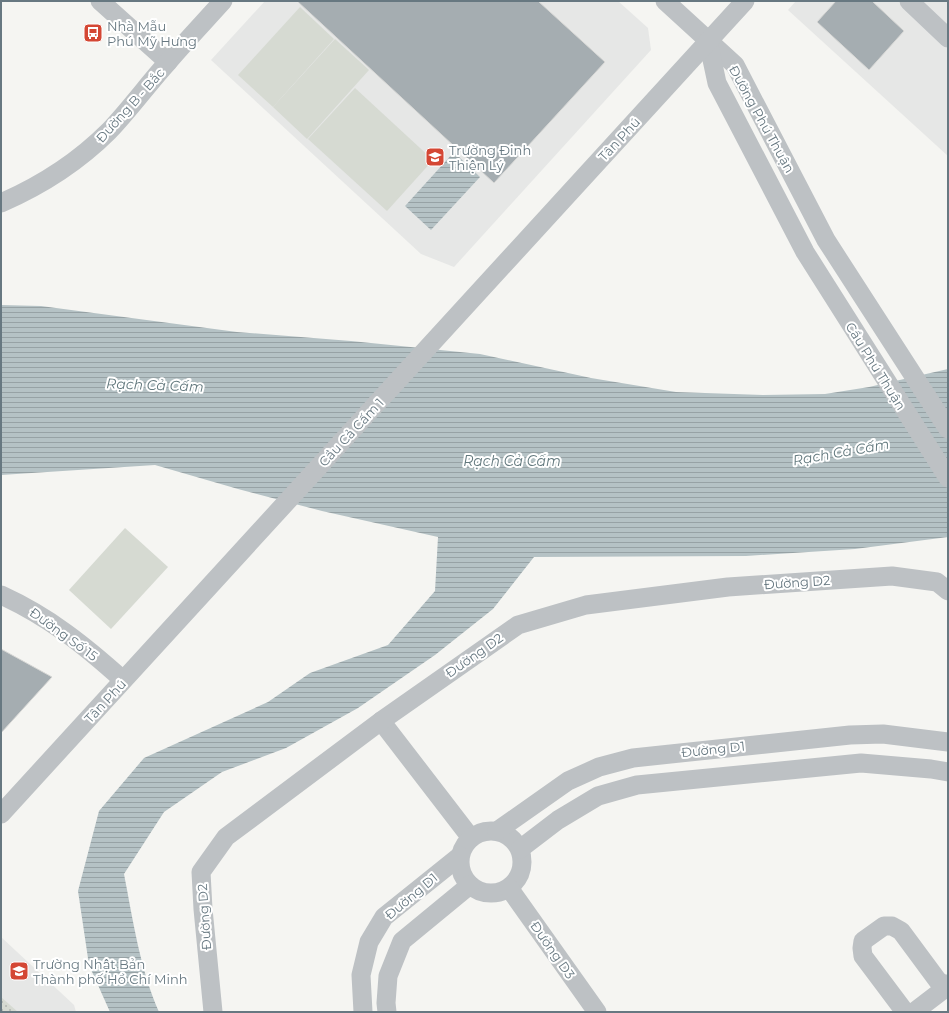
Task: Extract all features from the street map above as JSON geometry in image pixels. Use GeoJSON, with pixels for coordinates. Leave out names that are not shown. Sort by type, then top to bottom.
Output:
{"type":"FeatureCollection","features":[{"type":"Feature","properties":{"kind":"street"},"geometry":{"type":"LineString","coordinates":[[100,1],[168,62]]}},
{"type":"Feature","properties":{"kind":"street","name":"Đường B - Bắc"},"geometry":{"type":"LineString","coordinates":[[1,203],[35,186],[93,146],[123,115],[168,62],[224,1]]}},
{"type":"Feature","properties":{"kind":"street"},"geometry":{"type":"LineString","coordinates":[[665,1],[708,41]]}},
{"type":"Feature","properties":{"kind":"street","name":"Tân Phú"},"geometry":{"type":"LineString","coordinates":[[493,276],[745,1]]}},
{"type":"Feature","properties":{"kind":"street"},"geometry":{"type":"LineString","coordinates":[[909,1],[948,38]]}},
{"type":"Feature","properties":{"kind":"street","name":"Đường Phú Thuận"},"geometry":{"type":"LineString","coordinates":[[708,41],[735,65],[826,240]]}},
{"type":"Feature","properties":{"kind":"street","name":"Đường Phú Thuận"},"geometry":{"type":"LineString","coordinates":[[708,41],[717,83],[805,252]]}},
{"type":"Feature","properties":{"kind":"street","name":"Cầu Phú Thuận"},"geometry":{"type":"LineString","coordinates":[[826,240],[948,429]]}},
{"type":"Feature","properties":{"kind":"street","name":"Cầu Phú Thuận"},"geometry":{"type":"LineString","coordinates":[[805,252],[948,478]]}},
{"type":"Feature","properties":{"kind":"street","name":"Cầu Cả Cấm 1"},"geometry":{"type":"LineString","coordinates":[[208,587],[493,276]]}},
{"type":"Feature","properties":{"kind":"street","name":"Đường D2"},"geometry":{"type":"LineString","coordinates":[[213,1012],[201,872],[226,837],[381,720],[518,625],[586,605],[728,587],[892,576],[937,582],[948,592]]}},
{"type":"Feature","properties":{"kind":"street","name":"Tân Phú"},"geometry":{"type":"LineString","coordinates":[[1,814],[208,587]]}},
{"type":"Feature","properties":{"kind":"street","name":"Đường Số 15"},"geometry":{"type":"LineString","coordinates":[[1,595],[49,620],[73,637],[123,680]]}},
{"type":"Feature","properties":{"kind":"street"},"geometry":{"type":"LineString","coordinates":[[381,720],[471,838]]}},
{"type":"Feature","properties":{"kind":"street","name":"Đường D1"},"geometry":{"type":"LineString","coordinates":[[497,831],[568,781],[599,767],[633,758],[850,735],[883,734],[948,742]]}},
{"type":"Feature","properties":{"kind":"street"},"geometry":{"type":"LineString","coordinates":[[520,849],[558,820],[598,796],[637,786],[861,763],[931,768],[948,772]]}},
{"type":"Feature","properties":{"kind":"street"},"geometry":{"type":"LineString","coordinates":[[497,831],[510,838],[520,849],[522,860],[521,870],[517,880],[509,888],[500,893],[489,894],[479,891],[470,885],[463,877],[460,867],[460,856],[464,846],[471,838],[479,833],[497,831]]}},
{"type":"Feature","properties":{"kind":"street","name":"Đường D1"},"geometry":{"type":"LineString","coordinates":[[363,1012],[361,975],[369,942],[380,923],[384,917],[460,856]]}},
{"type":"Feature","properties":{"kind":"street"},"geometry":{"type":"LineString","coordinates":[[387,1012],[386,1003],[388,976],[402,941],[470,885]]}},
{"type":"Feature","properties":{"kind":"street","name":"Đường D3"},"geometry":{"type":"LineString","coordinates":[[509,888],[597,1012]]}},
{"type":"Feature","properties":{"kind":"street"},"geometry":{"type":"LineString","coordinates":[[904,1012],[863,956],[862,948],[864,941],[884,926],[892,926],[901,931],[938,981],[948,985]]}},
{"type":"Feature","properties":{"kind":"street"},"geometry":{"type":"LineString","coordinates":[[914,1012],[948,985]]}},
{"type":"Feature","properties":{"kind":"shaded area","name":"Trường Đinh Thiện Lý"},"geometry":{"type":"Polygon","coordinates":[[[265,1],[618,1],[648,28],[651,50],[454,267],[421,254],[211,60],[265,1]]]}},
{"type":"Feature","properties":{"kind":"shaded area"},"geometry":{"type":"Polygon","coordinates":[[[796,1],[948,1],[948,156],[788,10],[796,1]]]}},
{"type":"Feature","properties":{"kind":"shaded area"},"geometry":{"type":"Polygon","coordinates":[[[300,7],[334,39],[273,107],[238,75],[300,7]]]}},
{"type":"Feature","properties":{"kind":"shaded area"},"geometry":{"type":"Polygon","coordinates":[[[335,39],[369,70],[307,139],[273,107],[335,39]]]}},
{"type":"Feature","properties":{"kind":"shaded area"},"geometry":{"type":"Polygon","coordinates":[[[355,88],[433,160],[387,211],[308,139],[355,88]]]}},
{"type":"Feature","properties":{"kind":"shaded area"},"geometry":{"type":"Polygon","coordinates":[[[125,528],[168,567],[111,629],[69,590],[125,528]]]}},
{"type":"Feature","properties":{"kind":"shaded area","name":"Trường Nhật Bản Thành phố Hồ Chí Minh"},"geometry":{"type":"Polygon","coordinates":[[[1,937],[74,1005],[76,1012],[1,1012],[1,937]]]}},
{"type":"Feature","properties":{"kind":"shaded area"},"geometry":{"type":"Polygon","coordinates":[[[1,997],[18,1012],[1,1012],[1,997]]]}},
{"type":"Feature","properties":{"kind":"water"},"geometry":{"type":"Polygon","coordinates":[[[454,152],[480,177],[431,230],[405,206],[454,152]]]}},
{"type":"Feature","properties":{"kind":"water","name":"Rạch Cả Cấm"},"geometry":{"type":"Polygon","coordinates":[[[1,305],[41,306],[237,332],[351,341],[480,354],[591,378],[676,392],[763,395],[825,394],[869,387],[948,369],[948,537],[855,549],[746,556],[534,557],[493,609],[435,655],[358,708],[286,748],[222,772],[164,812],[124,874],[142,962],[152,996],[159,1012],[110,1012],[89,965],[78,891],[99,811],[144,758],[268,702],[310,673],[388,645],[435,591],[438,537],[322,511],[155,465],[1,475],[1,305]]]}},
{"type":"Feature","properties":{"kind":"building"},"geometry":{"type":"Polygon","coordinates":[[[297,1],[538,1],[605,62],[494,183],[297,1]]]}},
{"type":"Feature","properties":{"kind":"building"},"geometry":{"type":"Polygon","coordinates":[[[836,1],[872,1],[904,31],[869,70],[817,22],[836,1]]]}},
{"type":"Feature","properties":{"kind":"building"},"geometry":{"type":"Polygon","coordinates":[[[1,649],[52,677],[1,733],[1,649]]]}},
{"type":"Feature","properties":{"kind":"place","name":"Nhà Mẫu Phú Mỹ Hưng"},"geometry":{"type":"Point","coordinates":[93,33]}},
{"type":"Feature","properties":{"kind":"place","name":"Trường Đinh Thiện Lý"},"geometry":{"type":"Point","coordinates":[435,157]}},
{"type":"Feature","properties":{"kind":"place","name":"Trường Nhật Bản Thành phố Hồ Chí Minh"},"geometry":{"type":"Point","coordinates":[19,971]}}]}
